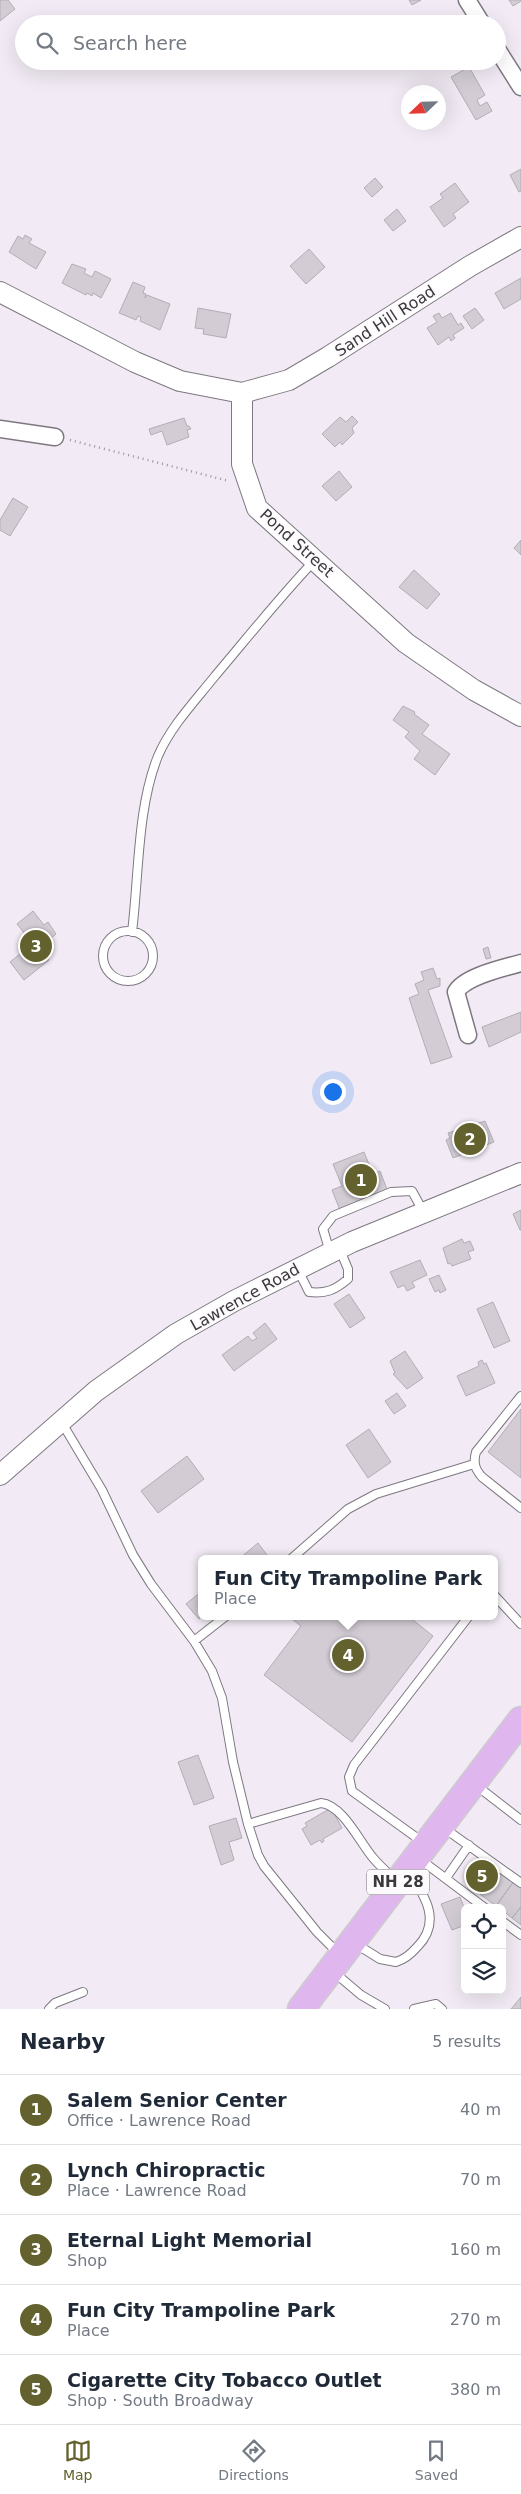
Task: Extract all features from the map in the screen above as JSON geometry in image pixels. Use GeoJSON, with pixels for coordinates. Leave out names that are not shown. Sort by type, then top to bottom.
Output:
{"type":"FeatureCollection","features":[{"type":"Feature","properties":{"kind":"main road","name":"NH 28"},"geometry":{"type":"LineString","coordinates":[[306,2007],[342,1956],[521,1720]]}},
{"type":"Feature","properties":{"kind":"street"},"geometry":{"type":"LineString","coordinates":[[467,0],[476,15]]}},
{"type":"Feature","properties":{"kind":"street"},"geometry":{"type":"LineString","coordinates":[[506,63],[521,87]]}},
{"type":"Feature","properties":{"kind":"street","name":"Sand Hill Road"},"geometry":{"type":"LineString","coordinates":[[242,393],[289,380],[328,358],[470,266],[521,237]]}},
{"type":"Feature","properties":{"kind":"street"},"geometry":{"type":"LineString","coordinates":[[0,292],[135,362],[180,381],[212,389],[242,393]]}},
{"type":"Feature","properties":{"kind":"street","name":"Pond Street"},"geometry":{"type":"LineString","coordinates":[[242,393],[242,464],[257,508],[406,643],[474,690],[521,716]]}},
{"type":"Feature","properties":{"kind":"street"},"geometry":{"type":"LineString","coordinates":[[0,429],[55,437]]}},
{"type":"Feature","properties":{"kind":"street"},"geometry":{"type":"LineString","coordinates":[[468,1036],[456,992],[460,986],[490,972],[521,963]]}},
{"type":"Feature","properties":{"kind":"street","name":"Lawrence Road"},"geometry":{"type":"LineString","coordinates":[[0,1475],[96,1391],[176,1334],[334,1250],[521,1173]]}},
{"type":"Feature","properties":{"kind":"lane"},"geometry":{"type":"LineString","coordinates":[[132,932],[146,803],[154,771],[164,744],[181,718],[212,680],[282,596],[315,560]]}},
{"type":"Feature","properties":{"kind":"lane"},"geometry":{"type":"LineString","coordinates":[[132,932],[143,936],[149,942],[154,958],[148,973],[134,981],[126,981],[111,974],[104,959],[104,951],[112,937],[120,933],[132,932]]}},
{"type":"Feature","properties":{"kind":"lane"},"geometry":{"type":"LineString","coordinates":[[297,1268],[309,1292],[321,1294],[336,1289],[348,1279],[348,1269],[334,1250],[323,1230],[332,1216],[391,1192],[412,1191],[423,1212]]}},
{"type":"Feature","properties":{"kind":"lane"},"geometry":{"type":"LineString","coordinates":[[521,1396],[476,1452],[474,1464],[482,1477],[521,1508]]}},
{"type":"Feature","properties":{"kind":"lane"},"geometry":{"type":"LineString","coordinates":[[61,1420],[102,1490],[133,1555],[151,1584],[194,1641],[212,1671],[222,1698],[233,1762],[248,1824],[258,1855],[264,1866],[317,1932],[342,1956],[361,1995],[385,2009]]}},
{"type":"Feature","properties":{"kind":"lane"},"geometry":{"type":"LineString","coordinates":[[296,1555],[348,1509],[376,1494],[474,1464]]}},
{"type":"Feature","properties":{"kind":"lane"},"geometry":{"type":"LineString","coordinates":[[498,1599],[520,1620]]}},
{"type":"Feature","properties":{"kind":"lane"},"geometry":{"type":"LineString","coordinates":[[194,1641],[221,1620]]}},
{"type":"Feature","properties":{"kind":"lane"},"geometry":{"type":"LineString","coordinates":[[465,1620],[354,1765],[349,1778],[352,1791],[418,1856],[480,1904]]}},
{"type":"Feature","properties":{"kind":"lane"},"geometry":{"type":"LineString","coordinates":[[472,1783],[521,1820]]}},
{"type":"Feature","properties":{"kind":"lane"},"geometry":{"type":"LineString","coordinates":[[248,1824],[321,1803],[330,1804],[342,1816],[374,1859],[418,1856],[469,1845],[521,1883]]}},
{"type":"Feature","properties":{"kind":"lane"},"geometry":{"type":"LineString","coordinates":[[446,1878],[469,1845]]}},
{"type":"Feature","properties":{"kind":"lane"},"geometry":{"type":"LineString","coordinates":[[342,1956],[396,1962],[411,1954],[424,1940],[429,1932],[430,1914],[420,1889],[418,1856]]}},
{"type":"Feature","properties":{"kind":"lane"},"geometry":{"type":"LineString","coordinates":[[506,1924],[521,1935]]}},
{"type":"Feature","properties":{"kind":"lane"},"geometry":{"type":"LineString","coordinates":[[49,2009],[55,2004],[83,1992]]}},
{"type":"Feature","properties":{"kind":"lane"},"geometry":{"type":"LineString","coordinates":[[414,2009],[439,2007]]}},
{"type":"Feature","properties":{"kind":"path"},"geometry":{"type":"LineString","coordinates":[[55,437],[248,486]]}},
{"type":"Feature","properties":{"kind":"building"},"geometry":{"type":"Polygon","coordinates":[[[0,0],[8,0],[15,9],[0,21],[0,0]]]}},
{"type":"Feature","properties":{"kind":"building"},"geometry":{"type":"Polygon","coordinates":[[[409,0],[421,0],[412,5],[409,0]]]}},
{"type":"Feature","properties":{"kind":"building"},"geometry":{"type":"Polygon","coordinates":[[[509,0],[521,0],[521,1],[513,6],[509,0]]]}},
{"type":"Feature","properties":{"kind":"building"},"geometry":{"type":"Polygon","coordinates":[[[464,70],[471,70],[485,95],[477,100],[480,106],[487,102],[492,111],[476,120],[451,77],[464,70]]]}},
{"type":"Feature","properties":{"kind":"building"},"geometry":{"type":"Polygon","coordinates":[[[521,169],[521,191],[519,192],[510,175],[521,169]]]}},
{"type":"Feature","properties":{"kind":"building"},"geometry":{"type":"Polygon","coordinates":[[[375,178],[383,187],[372,197],[364,188],[375,178]]]}},
{"type":"Feature","properties":{"kind":"building"},"geometry":{"type":"Polygon","coordinates":[[[455,183],[469,202],[453,214],[456,218],[444,227],[430,207],[443,198],[440,194],[455,183]]]}},
{"type":"Feature","properties":{"kind":"building"},"geometry":{"type":"Polygon","coordinates":[[[397,209],[406,221],[393,231],[384,220],[397,209]]]}},
{"type":"Feature","properties":{"kind":"building"},"geometry":{"type":"Polygon","coordinates":[[[25,235],[32,239],[29,243],[46,252],[36,269],[9,252],[18,236],[23,239],[25,235]]]}},
{"type":"Feature","properties":{"kind":"building"},"geometry":{"type":"Polygon","coordinates":[[[309,249],[325,267],[306,284],[290,266],[309,249]]]}},
{"type":"Feature","properties":{"kind":"building"},"geometry":{"type":"Polygon","coordinates":[[[72,264],[86,269],[84,273],[92,277],[95,271],[111,279],[101,298],[93,293],[92,296],[87,293],[86,295],[62,283],[72,264]]]}},
{"type":"Feature","properties":{"kind":"building"},"geometry":{"type":"Polygon","coordinates":[[[521,278],[521,299],[504,309],[495,293],[521,278]]]}},
{"type":"Feature","properties":{"kind":"building"},"geometry":{"type":"Polygon","coordinates":[[[133,282],[145,287],[143,293],[146,294],[145,298],[147,295],[170,304],[160,330],[140,321],[141,317],[138,316],[136,320],[119,313],[133,282]]]}},
{"type":"Feature","properties":{"kind":"building"},"geometry":{"type":"Polygon","coordinates":[[[198,308],[231,314],[226,338],[203,334],[204,329],[195,328],[198,308]]]}},
{"type":"Feature","properties":{"kind":"building"},"geometry":{"type":"Polygon","coordinates":[[[475,308],[484,320],[472,329],[463,316],[475,308]]]}},
{"type":"Feature","properties":{"kind":"building"},"geometry":{"type":"Polygon","coordinates":[[[439,313],[442,318],[451,313],[458,325],[461,323],[464,328],[453,335],[455,338],[451,341],[449,337],[438,345],[427,328],[437,322],[433,316],[439,313]]]}},
{"type":"Feature","properties":{"kind":"building"},"geometry":{"type":"Polygon","coordinates":[[[352,416],[358,422],[352,428],[354,433],[342,445],[340,442],[335,447],[322,434],[340,417],[346,422],[352,416]]]}},
{"type":"Feature","properties":{"kind":"building"},"geometry":{"type":"Polygon","coordinates":[[[184,418],[187,426],[191,429],[187,430],[189,437],[167,445],[162,431],[151,435],[149,429],[184,418]]]}},
{"type":"Feature","properties":{"kind":"building"},"geometry":{"type":"Polygon","coordinates":[[[339,471],[352,487],[336,501],[322,486],[339,471]]]}},
{"type":"Feature","properties":{"kind":"building"},"geometry":{"type":"Polygon","coordinates":[[[13,498],[28,507],[10,536],[0,530],[0,520],[13,498]]]}},
{"type":"Feature","properties":{"kind":"building"},"geometry":{"type":"Polygon","coordinates":[[[521,540],[521,555],[514,548],[521,540]]]}},
{"type":"Feature","properties":{"kind":"building"},"geometry":{"type":"Polygon","coordinates":[[[414,570],[440,594],[427,609],[399,587],[414,570]]]}},
{"type":"Feature","properties":{"kind":"building"},"geometry":{"type":"Polygon","coordinates":[[[403,706],[415,712],[414,714],[429,725],[422,734],[450,754],[435,775],[414,759],[420,751],[405,737],[409,732],[393,720],[403,706]]]}},
{"type":"Feature","properties":{"kind":"building"},"geometry":{"type":"Polygon","coordinates":[[[33,911],[44,925],[48,922],[56,934],[50,939],[53,943],[47,947],[50,950],[45,954],[49,960],[24,980],[10,962],[26,949],[22,944],[29,939],[17,924],[33,911]]]}},
{"type":"Feature","properties":{"kind":"building"},"geometry":{"type":"Polygon","coordinates":[[[488,947],[491,958],[486,959],[483,949],[488,947]]]}},
{"type":"Feature","properties":{"kind":"building"},"geometry":{"type":"Polygon","coordinates":[[[433,968],[437,979],[440,978],[440,986],[428,990],[452,1057],[431,1064],[409,998],[419,994],[415,984],[424,980],[421,972],[433,968]]]}},
{"type":"Feature","properties":{"kind":"building"},"geometry":{"type":"Polygon","coordinates":[[[521,1012],[521,1032],[489,1047],[482,1027],[521,1012]]]}},
{"type":"Feature","properties":{"kind":"building"},"geometry":{"type":"Polygon","coordinates":[[[485,1121],[494,1142],[453,1158],[446,1140],[450,1138],[448,1133],[485,1121]]]}},
{"type":"Feature","properties":{"kind":"building"},"geometry":{"type":"Polygon","coordinates":[[[364,1152],[373,1174],[380,1171],[388,1192],[340,1210],[332,1190],[342,1186],[333,1164],[364,1152]]]}},
{"type":"Feature","properties":{"kind":"building"},"geometry":{"type":"Polygon","coordinates":[[[521,1210],[521,1230],[520,1230],[513,1214],[521,1210]]]}},
{"type":"Feature","properties":{"kind":"building"},"geometry":{"type":"Polygon","coordinates":[[[462,1239],[464,1243],[470,1241],[474,1250],[468,1252],[471,1259],[452,1266],[450,1263],[448,1264],[443,1248],[462,1239]]]}},
{"type":"Feature","properties":{"kind":"building"},"geometry":{"type":"Polygon","coordinates":[[[420,1260],[427,1275],[412,1282],[415,1287],[407,1291],[404,1285],[398,1288],[390,1272],[420,1260]]]}},
{"type":"Feature","properties":{"kind":"building"},"geometry":{"type":"Polygon","coordinates":[[[439,1275],[446,1290],[440,1293],[439,1290],[435,1292],[429,1279],[439,1275]]]}},
{"type":"Feature","properties":{"kind":"building"},"geometry":{"type":"Polygon","coordinates":[[[349,1294],[365,1318],[350,1328],[334,1304],[349,1294]]]}},
{"type":"Feature","properties":{"kind":"building"},"geometry":{"type":"Polygon","coordinates":[[[493,1302],[510,1341],[494,1348],[477,1309],[493,1302]]]}},
{"type":"Feature","properties":{"kind":"building"},"geometry":{"type":"Polygon","coordinates":[[[265,1323],[277,1339],[234,1371],[222,1355],[248,1336],[252,1341],[257,1338],[253,1333],[265,1323]]]}},
{"type":"Feature","properties":{"kind":"building"},"geometry":{"type":"Polygon","coordinates":[[[405,1351],[423,1378],[407,1389],[393,1374],[395,1373],[390,1361],[405,1351]]]}},
{"type":"Feature","properties":{"kind":"building"},"geometry":{"type":"Polygon","coordinates":[[[482,1360],[484,1364],[486,1363],[495,1383],[466,1396],[457,1376],[479,1366],[478,1362],[482,1360]]]}},
{"type":"Feature","properties":{"kind":"building"},"geometry":{"type":"Polygon","coordinates":[[[397,1393],[406,1406],[394,1414],[385,1401],[397,1393]]]}},
{"type":"Feature","properties":{"kind":"building"},"geometry":{"type":"Polygon","coordinates":[[[521,1409],[521,1478],[488,1452],[521,1409]]]}},
{"type":"Feature","properties":{"kind":"building"},"geometry":{"type":"Polygon","coordinates":[[[369,1429],[391,1462],[368,1478],[346,1445],[369,1429]]]}},
{"type":"Feature","properties":{"kind":"building"},"geometry":{"type":"Polygon","coordinates":[[[187,1456],[204,1479],[158,1513],[141,1491],[187,1456]]]}},
{"type":"Feature","properties":{"kind":"building"},"geometry":{"type":"Polygon","coordinates":[[[258,1543],[267,1555],[244,1555],[258,1543]]]}},
{"type":"Feature","properties":{"kind":"building"},"geometry":{"type":"Polygon","coordinates":[[[198,1594],[198,1618],[186,1604],[198,1594]]]}},
{"type":"Feature","properties":{"kind":"building"},"geometry":{"type":"Polygon","coordinates":[[[293,1620],[413,1620],[433,1636],[352,1742],[264,1675],[301,1626],[293,1620]]]}},
{"type":"Feature","properties":{"kind":"building"},"geometry":{"type":"Polygon","coordinates":[[[198,1755],[214,1798],[194,1805],[178,1762],[198,1755]]]}},
{"type":"Feature","properties":{"kind":"building"},"geometry":{"type":"Polygon","coordinates":[[[331,1808],[342,1828],[323,1839],[322,1843],[320,1840],[311,1845],[302,1829],[307,1826],[305,1823],[331,1808]]]}},
{"type":"Feature","properties":{"kind":"building"},"geometry":{"type":"Polygon","coordinates":[[[236,1818],[242,1838],[229,1842],[234,1860],[221,1865],[209,1826],[236,1818]]]}},
{"type":"Feature","properties":{"kind":"building"},"geometry":{"type":"Polygon","coordinates":[[[484,1858],[498,1869],[480,1894],[466,1883],[484,1858]]]}},
{"type":"Feature","properties":{"kind":"building"},"geometry":{"type":"Polygon","coordinates":[[[498,1869],[514,1881],[497,1904],[493,1904],[480,1894],[498,1869]]]}},
{"type":"Feature","properties":{"kind":"building"},"geometry":{"type":"Polygon","coordinates":[[[514,1881],[521,1886],[521,1907],[512,1918],[506,1913],[506,1904],[497,1904],[514,1881]]]}},
{"type":"Feature","properties":{"kind":"building"},"geometry":{"type":"Polygon","coordinates":[[[460,1897],[463,1904],[461,1904],[461,1927],[452,1930],[441,1904],[460,1897]]]}},
{"type":"Feature","properties":{"kind":"building"},"geometry":{"type":"Polygon","coordinates":[[[521,1907],[521,1925],[512,1918],[521,1907]]]}},
{"type":"Feature","properties":{"kind":"building"},"geometry":{"type":"Polygon","coordinates":[[[521,1997],[521,2009],[511,2009],[521,1997]]]}},
{"type":"Feature","properties":{"kind":"place","name":"Eternal Light Memorial"},"geometry":{"type":"Point","coordinates":[36,946]}},
{"type":"Feature","properties":{"kind":"place","name":"Lynch Chiropractic"},"geometry":{"type":"Point","coordinates":[470,1139]}},
{"type":"Feature","properties":{"kind":"place","name":"Salem Senior Center"},"geometry":{"type":"Point","coordinates":[361,1180]}},
{"type":"Feature","properties":{"kind":"place","name":"Fun City Trampoline Park"},"geometry":{"type":"Point","coordinates":[348,1655]}},
{"type":"Feature","properties":{"kind":"place","name":"Cigarette City Tobacco Outlet"},"geometry":{"type":"Point","coordinates":[482,1876]}}]}
